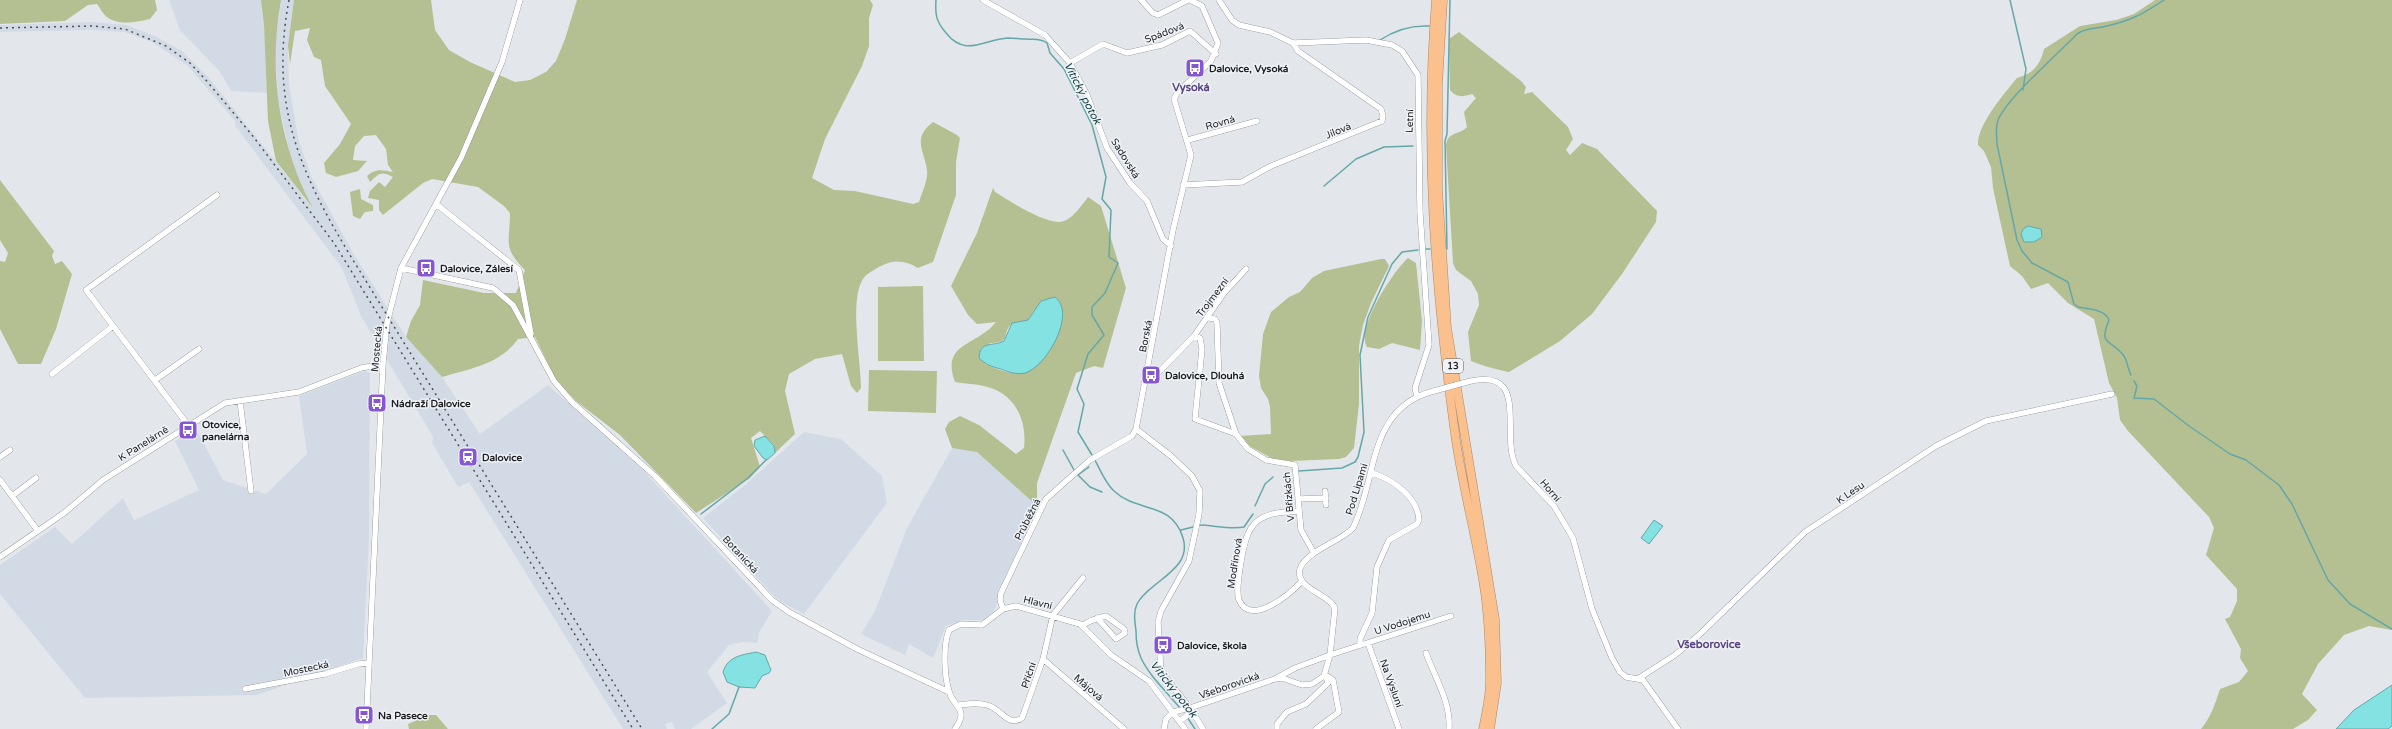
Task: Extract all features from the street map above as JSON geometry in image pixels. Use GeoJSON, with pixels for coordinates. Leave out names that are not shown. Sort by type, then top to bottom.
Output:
{"type":"FeatureCollection","features":[{"type":"Feature","properties":{"kind":"highway","name":"13"},"geometry":{"type":"LineString","coordinates":[[1436,0],[1431,85],[1430,190],[1440,330],[1456,441],[1484,586],[1488,619],[1490,684],[1483,729]]}},
{"type":"Feature","properties":{"kind":"highway","name":"13"},"geometry":{"type":"LineString","coordinates":[[1443,0],[1438,85],[1438,189],[1447,328],[1495,619],[1497,683],[1490,729]]}},
{"type":"Feature","properties":{"kind":"street","name":"Mostecká"},"geometry":{"type":"LineString","coordinates":[[366,729],[383,364],[387,323],[401,268],[462,158],[502,62],[520,0]]}},
{"type":"Feature","properties":{"kind":"street","name":"Sadovská"},"geometry":{"type":"LineString","coordinates":[[983,0],[1045,35],[1070,63],[1087,95],[1107,148],[1130,183],[1147,200],[1163,239],[1171,246]]}},
{"type":"Feature","properties":{"kind":"street"},"geometry":{"type":"LineString","coordinates":[[1141,0],[1153,13],[1158,15],[1189,0],[1198,3],[1202,6],[1213,27],[1218,44],[1216,54]]}},
{"type":"Feature","properties":{"kind":"street"},"geometry":{"type":"LineString","coordinates":[[1198,3],[1205,0]]}},
{"type":"Feature","properties":{"kind":"street","name":"Letní"},"geometry":{"type":"LineString","coordinates":[[1219,0],[1232,20],[1239,24],[1270,32],[1293,43],[1350,40],[1378,42],[1402,51],[1418,75],[1420,212],[1429,345],[1415,388],[1417,397]]}},
{"type":"Feature","properties":{"kind":"street","name":"Spádová"},"geometry":{"type":"LineString","coordinates":[[1070,63],[1103,44],[1127,53],[1162,45],[1190,31],[1216,54]]}},
{"type":"Feature","properties":{"kind":"street","name":"Jílová"},"geometry":{"type":"LineString","coordinates":[[1183,185],[1242,182],[1271,166],[1382,121],[1381,109],[1298,51],[1293,43]]}},
{"type":"Feature","properties":{"kind":"street","name":"Borská"},"geometry":{"type":"LineString","coordinates":[[1136,429],[1183,185],[1191,155],[1188,140],[1174,99],[1177,93],[1216,54]]}},
{"type":"Feature","properties":{"kind":"street","name":"Rovná"},"geometry":{"type":"LineString","coordinates":[[1188,140],[1257,121]]}},
{"type":"Feature","properties":{"kind":"street"},"geometry":{"type":"LineString","coordinates":[[188,425],[86,290],[217,195]]}},
{"type":"Feature","properties":{"kind":"street"},"geometry":{"type":"LineString","coordinates":[[436,204],[519,270],[532,341]]}},
{"type":"Feature","properties":{"kind":"street","name":"Botanická"},"geometry":{"type":"LineString","coordinates":[[401,268],[493,288],[514,306],[554,381],[572,402],[655,476],[776,604],[858,649],[949,692]]}},
{"type":"Feature","properties":{"kind":"street","name":"Trojmezní"},"geometry":{"type":"LineString","coordinates":[[1194,336],[1209,318],[1224,293],[1246,269]]}},
{"type":"Feature","properties":{"kind":"street"},"geometry":{"type":"LineString","coordinates":[[1209,318],[1215,319],[1217,323],[1219,383],[1236,434]]}},
{"type":"Feature","properties":{"kind":"street"},"geometry":{"type":"LineString","coordinates":[[52,374],[113,326]]}},
{"type":"Feature","properties":{"kind":"street"},"geometry":{"type":"LineString","coordinates":[[1144,383],[1156,375],[1194,336],[1200,338],[1202,349],[1194,417],[1195,419],[1236,434]]}},
{"type":"Feature","properties":{"kind":"street"},"geometry":{"type":"LineString","coordinates":[[155,380],[199,349]]}},
{"type":"Feature","properties":{"kind":"street","name":"K Panelárně"},"geometry":{"type":"LineString","coordinates":[[0,557],[64,513],[103,480],[225,403],[299,392],[361,368],[383,364]]}},
{"type":"Feature","properties":{"kind":"street","name":"Horní"},"geometry":{"type":"LineString","coordinates":[[1417,397],[1463,383],[1490,378],[1499,383],[1506,392],[1510,404],[1512,458],[1516,466],[1540,490],[1565,523],[1573,538],[1583,579],[1608,651],[1620,672],[1626,677],[1639,678]]}},
{"type":"Feature","properties":{"kind":"street","name":"K Lesu"},"geometry":{"type":"LineString","coordinates":[[1639,678],[1675,655],[1700,634],[1805,532],[1936,446],[1986,421],[2112,394]]}},
{"type":"Feature","properties":{"kind":"street","name":"Pod Lipami"},"geometry":{"type":"LineString","coordinates":[[1302,581],[1300,576],[1301,567],[1314,553],[1348,534],[1353,528],[1389,420],[1405,403],[1417,397]]}},
{"type":"Feature","properties":{"kind":"street"},"geometry":{"type":"LineString","coordinates":[[240,401],[251,491]]}},
{"type":"Feature","properties":{"kind":"street"},"geometry":{"type":"LineString","coordinates":[[1136,429],[1171,456],[1192,476],[1200,491],[1198,514],[1189,561],[1161,611],[1158,622],[1161,672],[1203,729]]}},
{"type":"Feature","properties":{"kind":"street","name":"Průběžná"},"geometry":{"type":"LineString","coordinates":[[1003,609],[1000,602],[1001,593],[1046,499],[1090,460],[1132,436],[1136,429]]}},
{"type":"Feature","properties":{"kind":"street","name":"V Břízkách"},"geometry":{"type":"LineString","coordinates":[[1236,434],[1248,449],[1266,460],[1295,465],[1298,511],[1301,530],[1314,553]]}},
{"type":"Feature","properties":{"kind":"street"},"geometry":{"type":"LineString","coordinates":[[0,457],[10,450]]}},
{"type":"Feature","properties":{"kind":"street"},"geometry":{"type":"LineString","coordinates":[[1360,645],[1360,639],[1372,613],[1377,566],[1386,546],[1392,537],[1416,524],[1420,520],[1410,500],[1397,485],[1383,476],[1372,473]]}},
{"type":"Feature","properties":{"kind":"street"},"geometry":{"type":"LineString","coordinates":[[12,496],[36,478]]}},
{"type":"Feature","properties":{"kind":"street"},"geometry":{"type":"LineString","coordinates":[[0,480],[38,531]]}},
{"type":"Feature","properties":{"kind":"street"},"geometry":{"type":"LineString","coordinates":[[1298,499],[1325,495],[1326,505]]}},
{"type":"Feature","properties":{"kind":"street","name":"Modřínová"},"geometry":{"type":"LineString","coordinates":[[1298,511],[1273,513],[1261,518],[1248,533],[1245,544],[1238,595],[1243,606],[1248,610],[1258,611],[1270,606],[1302,581]]}},
{"type":"Feature","properties":{"kind":"street","name":"Příční"},"geometry":{"type":"LineString","coordinates":[[959,705],[979,704],[991,707],[1012,721],[1017,722],[1022,718],[1043,659],[1053,615],[1082,578]]}},
{"type":"Feature","properties":{"kind":"street"},"geometry":{"type":"LineString","coordinates":[[1277,729],[1277,724],[1287,712],[1306,704],[1323,690],[1328,683],[1326,675],[1330,655],[1335,608],[1328,600],[1302,581]]}},
{"type":"Feature","properties":{"kind":"street","name":"Hlavní"},"geometry":{"type":"LineString","coordinates":[[1003,609],[1016,606],[1053,615],[1083,625],[1111,656],[1148,681],[1176,712],[1182,720],[1185,729]]}},
{"type":"Feature","properties":{"kind":"street"},"geometry":{"type":"LineString","coordinates":[[955,729],[960,719],[959,705],[949,692],[945,648],[949,630],[961,624],[982,625],[1003,609]]}},
{"type":"Feature","properties":{"kind":"street"},"geometry":{"type":"LineString","coordinates":[[1083,625],[1097,618],[1106,616],[1124,629],[1124,635],[1116,639],[1097,618]]}},
{"type":"Feature","properties":{"kind":"street","name":"U Vodojemu"},"geometry":{"type":"LineString","coordinates":[[1360,645],[1451,616]]}},
{"type":"Feature","properties":{"kind":"street","name":"Na Výsluní"},"geometry":{"type":"LineString","coordinates":[[1368,643],[1399,729]]}},
{"type":"Feature","properties":{"kind":"street","name":"Všeborovická"},"geometry":{"type":"LineString","coordinates":[[1188,710],[1275,679],[1295,668],[1360,645]]}},
{"type":"Feature","properties":{"kind":"street"},"geometry":{"type":"LineString","coordinates":[[1426,653],[1438,681],[1450,716],[1449,729]]}},
{"type":"Feature","properties":{"kind":"street","name":"Májová"},"geometry":{"type":"LineString","coordinates":[[1043,659],[1124,729]]}},
{"type":"Feature","properties":{"kind":"street","name":"Mostecká"},"geometry":{"type":"LineString","coordinates":[[245,689],[325,674],[358,664],[369,663]]}},
{"type":"Feature","properties":{"kind":"street"},"geometry":{"type":"LineString","coordinates":[[1316,729],[1339,712],[1333,680],[1326,675]]}},
{"type":"Feature","properties":{"kind":"street","name":"Všeborovická"},"geometry":{"type":"LineString","coordinates":[[1275,679],[1308,685],[1316,682],[1326,675]]}},
{"type":"Feature","properties":{"kind":"street"},"geometry":{"type":"LineString","coordinates":[[1639,678],[1647,685],[1678,729]]}},
{"type":"Feature","properties":{"kind":"street"},"geometry":{"type":"LineString","coordinates":[[1164,729],[1166,719],[1176,712],[1188,710]]}},
{"type":"Feature","properties":{"kind":"street"},"geometry":{"type":"LineString","coordinates":[[1182,720],[1188,710]]}},
{"type":"Feature","properties":{"kind":"shaded area"},"geometry":{"type":"Polygon","coordinates":[[[169,0],[261,0],[264,25],[267,93],[231,91],[220,72],[180,30],[169,0]]]}},
{"type":"Feature","properties":{"kind":"shaded area"},"geometry":{"type":"Polygon","coordinates":[[[281,0],[294,0],[288,45],[289,84],[298,138],[311,176],[353,253],[406,337],[442,377],[480,434],[548,385],[642,469],[772,611],[759,633],[757,643],[743,642],[729,645],[707,672],[727,703],[691,729],[675,729],[672,722],[665,724],[667,729],[623,729],[469,482],[458,487],[432,443],[433,437],[361,316],[342,268],[236,127],[235,121],[188,66],[152,42],[124,32],[92,30],[0,32],[0,25],[92,22],[126,25],[155,36],[182,51],[208,77],[311,206],[290,156],[278,100],[275,45],[281,0]]]}},
{"type":"Feature","properties":{"kind":"shaded area"},"geometry":{"type":"Polygon","coordinates":[[[364,371],[370,373],[369,539],[363,658],[257,695],[85,698],[0,594],[0,565],[55,527],[72,544],[123,498],[134,520],[199,490],[175,441],[196,428],[223,480],[266,494],[307,454],[299,396],[364,371]]]}},
{"type":"Feature","properties":{"kind":"shaded area"},"geometry":{"type":"Polygon","coordinates":[[[804,432],[841,439],[882,476],[887,503],[804,614],[780,601],[772,594],[703,518],[745,485],[804,432]]]}},
{"type":"Feature","properties":{"kind":"shaded area"},"geometry":{"type":"Polygon","coordinates":[[[952,448],[976,451],[1037,506],[994,611],[984,620],[965,620],[946,626],[933,658],[909,644],[905,655],[861,634],[875,611],[907,528],[952,448]]]}},
{"type":"Feature","properties":{"kind":"green space"},"geometry":{"type":"Polygon","coordinates":[[[0,0],[155,0],[157,10],[150,19],[134,22],[117,22],[107,17],[97,4],[88,5],[65,21],[0,24],[0,0]]]}},
{"type":"Feature","properties":{"kind":"green space"},"geometry":{"type":"Polygon","coordinates":[[[261,0],[281,0],[277,27],[276,54],[276,81],[279,107],[292,159],[301,184],[313,208],[276,161],[268,121],[264,25],[261,0]]]}},
{"type":"Feature","properties":{"kind":"green space"},"geometry":{"type":"Polygon","coordinates":[[[294,0],[431,0],[435,30],[449,50],[470,62],[515,82],[530,80],[546,72],[556,61],[565,39],[577,0],[870,0],[873,5],[869,18],[869,46],[862,66],[825,139],[812,178],[834,190],[855,191],[913,204],[919,202],[927,179],[926,164],[921,145],[922,134],[933,122],[957,135],[960,138],[956,162],[956,195],[933,262],[918,268],[905,262],[896,261],[887,263],[863,279],[859,289],[856,316],[861,388],[857,393],[851,386],[842,354],[815,359],[789,374],[785,391],[795,434],[775,453],[774,445],[760,431],[751,438],[760,467],[750,478],[696,513],[620,435],[576,401],[556,380],[535,337],[518,339],[502,355],[493,360],[474,368],[442,377],[406,337],[411,321],[420,305],[423,280],[484,293],[516,293],[525,270],[510,250],[510,213],[504,206],[478,187],[432,179],[423,183],[383,215],[379,210],[379,200],[368,198],[370,191],[379,182],[385,187],[393,177],[383,173],[375,177],[370,182],[367,176],[370,173],[382,170],[393,172],[388,165],[386,149],[376,135],[364,136],[355,146],[353,160],[367,161],[358,171],[336,177],[326,173],[324,163],[340,144],[351,124],[325,86],[321,60],[314,57],[307,40],[310,28],[295,31],[290,64],[288,45],[294,0]]]}},
{"type":"Feature","properties":{"kind":"green space"},"geometry":{"type":"Polygon","coordinates":[[[2155,0],[2392,0],[2392,630],[2369,626],[2344,635],[2318,664],[2302,694],[2317,710],[2308,720],[2293,729],[2201,729],[2210,715],[2220,689],[2239,682],[2248,671],[2240,658],[2241,649],[2225,619],[2230,617],[2237,601],[2237,589],[2206,555],[2214,528],[2209,517],[2128,431],[2120,420],[2117,398],[2109,383],[2094,319],[2068,303],[2048,283],[2031,289],[2022,276],[2010,266],[1993,188],[1991,167],[1984,151],[1978,145],[1982,128],[1992,110],[2017,78],[2027,74],[2035,68],[2044,49],[2080,26],[2116,20],[2134,14],[2155,0]]]}},
{"type":"Feature","properties":{"kind":"green space"},"geometry":{"type":"Polygon","coordinates":[[[1459,32],[1521,81],[1526,87],[1524,94],[1532,92],[1568,127],[1573,139],[1566,150],[1570,155],[1582,143],[1597,149],[1657,211],[1656,222],[1622,274],[1592,314],[1560,341],[1509,372],[1471,361],[1468,332],[1479,305],[1478,294],[1471,281],[1456,270],[1453,263],[1446,145],[1449,137],[1467,127],[1464,112],[1476,98],[1472,94],[1457,96],[1450,90],[1449,39],[1459,32]]]}},
{"type":"Feature","properties":{"kind":"green space"},"geometry":{"type":"Polygon","coordinates":[[[0,180],[54,251],[52,256],[55,264],[62,261],[72,274],[56,329],[41,364],[18,364],[0,329],[0,261],[5,262],[8,253],[0,240],[0,180]]]}},
{"type":"Feature","properties":{"kind":"green space"},"geometry":{"type":"Polygon","coordinates":[[[993,188],[995,192],[1019,207],[1039,217],[1057,222],[1064,221],[1071,217],[1088,197],[1101,206],[1126,288],[1103,368],[1094,366],[1076,373],[1037,483],[1037,506],[977,452],[952,448],[945,429],[949,422],[960,416],[979,425],[1016,454],[1024,448],[1025,439],[1022,420],[1014,404],[1000,392],[991,388],[955,382],[952,369],[953,359],[957,352],[963,346],[988,330],[996,322],[977,324],[968,315],[951,286],[977,233],[993,188]],[[1034,310],[1028,320],[1012,323],[1004,340],[997,343],[990,343],[984,363],[1010,373],[1024,372],[1031,368],[1045,354],[1055,339],[1061,324],[1063,312],[1034,310]]]}},
{"type":"Feature","properties":{"kind":"green space"},"geometry":{"type":"Polygon","coordinates":[[[360,189],[361,199],[373,205],[373,211],[365,212],[360,219],[353,216],[350,192],[360,189]]]}},
{"type":"Feature","properties":{"kind":"green space"},"geometry":{"type":"Polygon","coordinates":[[[1408,258],[1416,263],[1422,321],[1420,350],[1392,343],[1379,349],[1367,347],[1365,338],[1366,327],[1371,314],[1394,274],[1408,258]]]}},
{"type":"Feature","properties":{"kind":"green space"},"geometry":{"type":"Polygon","coordinates":[[[1385,259],[1389,266],[1371,303],[1363,325],[1359,346],[1359,404],[1354,448],[1346,457],[1339,459],[1290,461],[1273,459],[1246,444],[1239,436],[1271,434],[1270,407],[1268,399],[1261,388],[1259,376],[1263,334],[1271,312],[1289,297],[1300,292],[1312,278],[1324,271],[1385,259]]]}},
{"type":"Feature","properties":{"kind":"green space"},"geometry":{"type":"Polygon","coordinates":[[[923,286],[924,361],[878,361],[878,287],[923,286]]]}},
{"type":"Feature","properties":{"kind":"green space"},"geometry":{"type":"Polygon","coordinates":[[[869,370],[937,371],[936,413],[868,411],[869,370]]]}},
{"type":"Feature","properties":{"kind":"green space"},"geometry":{"type":"Polygon","coordinates":[[[429,715],[436,715],[448,729],[409,729],[408,724],[429,715]]]}},
{"type":"Feature","properties":{"kind":"water"},"geometry":{"type":"Polygon","coordinates":[[[2028,226],[2041,229],[2042,237],[2034,242],[2024,242],[2021,234],[2023,229],[2028,226]]]}},
{"type":"Feature","properties":{"kind":"water"},"geometry":{"type":"Polygon","coordinates":[[[1055,297],[1061,305],[1063,315],[1061,327],[1050,351],[1033,369],[1025,373],[1013,373],[989,365],[979,358],[980,352],[984,346],[1004,341],[1012,323],[1028,320],[1041,301],[1055,297]]]}},
{"type":"Feature","properties":{"kind":"water"},"geometry":{"type":"Polygon","coordinates":[[[765,436],[774,446],[775,453],[767,460],[763,458],[754,446],[755,440],[765,436]]]}},
{"type":"Feature","properties":{"kind":"water"},"geometry":{"type":"Polygon","coordinates":[[[1654,520],[1663,526],[1649,544],[1641,538],[1654,520]]]}},
{"type":"Feature","properties":{"kind":"water"},"geometry":{"type":"Polygon","coordinates":[[[756,652],[765,655],[771,670],[769,673],[762,676],[755,688],[739,687],[727,682],[723,672],[728,663],[736,657],[756,652]]]}},
{"type":"Feature","properties":{"kind":"water"},"geometry":{"type":"Polygon","coordinates":[[[2392,685],[2392,726],[2388,729],[2336,729],[2354,710],[2392,685]]]}},
{"type":"Feature","properties":{"kind":"waterway","name":"Vitický potok"},"geometry":{"type":"LineString","coordinates":[[936,0],[936,14],[940,25],[953,40],[961,44],[968,46],[976,45],[1008,38],[1039,40],[1047,43],[1050,53],[1064,69],[1092,125],[1106,177],[1102,199],[1111,210],[1109,257],[1118,263],[1105,293],[1092,307],[1092,315],[1104,335],[1088,354],[1077,389],[1084,404],[1078,432],[1092,455]]}},
{"type":"Feature","properties":{"kind":"waterway"},"geometry":{"type":"LineString","coordinates":[[1447,249],[1445,141],[1447,134],[1450,0]]}},
{"type":"Feature","properties":{"kind":"waterway"},"geometry":{"type":"LineString","coordinates":[[2010,0],[2026,69],[2023,90]]}},
{"type":"Feature","properties":{"kind":"waterway"},"geometry":{"type":"LineString","coordinates":[[2131,375],[2124,356],[2105,339],[2109,320],[2107,316],[2091,309],[2078,307],[2074,304],[2068,282],[2032,263],[2022,251],[2017,240],[1997,144],[1996,132],[1998,120],[2012,100],[2022,88],[2077,34],[2088,29],[2107,26],[2130,19],[2164,0]]}},
{"type":"Feature","properties":{"kind":"waterway"},"geometry":{"type":"LineString","coordinates":[[1380,40],[1391,33],[1403,29],[1416,26],[1429,26]]}},
{"type":"Feature","properties":{"kind":"waterway"},"geometry":{"type":"LineString","coordinates":[[1324,186],[1356,159],[1384,147],[1413,146]]}},
{"type":"Feature","properties":{"kind":"waterway"},"geometry":{"type":"LineString","coordinates":[[1299,471],[1342,468],[1355,462],[1358,457],[1364,432],[1360,355],[1368,317],[1392,264],[1402,252],[1418,250]]}},
{"type":"Feature","properties":{"kind":"waterway"},"geometry":{"type":"LineString","coordinates":[[2134,381],[2137,386],[2134,398],[2154,399],[2189,426],[2230,454],[2246,460],[2279,485],[2292,504],[2328,580],[2350,604],[2392,629]]}},
{"type":"Feature","properties":{"kind":"waterway"},"geometry":{"type":"LineString","coordinates":[[1063,450],[1074,470]]}},
{"type":"Feature","properties":{"kind":"waterway"},"geometry":{"type":"LineString","coordinates":[[701,514],[748,478],[766,460]]}},
{"type":"Feature","properties":{"kind":"waterway","name":"Vitický potok"},"geometry":{"type":"LineString","coordinates":[[1095,460],[1106,481],[1114,491],[1123,498],[1153,509],[1171,518],[1178,526],[1183,538],[1184,549],[1182,559],[1176,567],[1143,596],[1137,604],[1135,614],[1137,644],[1141,658],[1154,678],[1180,708]]}},
{"type":"Feature","properties":{"kind":"waterway"},"geometry":{"type":"LineString","coordinates":[[1078,475],[1089,467]]}},
{"type":"Feature","properties":{"kind":"waterway"},"geometry":{"type":"LineString","coordinates":[[1077,474],[1090,487],[1102,492]]}},
{"type":"Feature","properties":{"kind":"waterway"},"geometry":{"type":"LineString","coordinates":[[1255,506],[1265,484],[1273,477]]}},
{"type":"Feature","properties":{"kind":"waterway"},"geometry":{"type":"LineString","coordinates":[[1199,525],[1233,528],[1244,527],[1253,514]]}},
{"type":"Feature","properties":{"kind":"waterway"},"geometry":{"type":"LineString","coordinates":[[1181,530],[1193,527]]}},
{"type":"Feature","properties":{"kind":"waterway"},"geometry":{"type":"LineString","coordinates":[[712,729],[729,714],[739,687]]}},
{"type":"Feature","properties":{"kind":"waterway","name":"Vitický potok"},"geometry":{"type":"LineString","coordinates":[[1187,717],[1195,729]]}},
{"type":"Feature","properties":{"kind":"railway"},"geometry":{"type":"LineString","coordinates":[[289,0],[284,38],[283,73],[286,105],[294,137],[304,167],[318,197],[353,260],[642,729]]}},
{"type":"Feature","properties":{"kind":"railway"},"geometry":{"type":"LineString","coordinates":[[0,28],[92,26],[125,29],[166,46],[190,63],[205,79],[252,135],[334,243],[633,729]]}},
{"type":"Feature","properties":{"kind":"place","name":"Dalovice, Vysoká"},"geometry":{"type":"Point","coordinates":[1195,68]}},
{"type":"Feature","properties":{"kind":"place","name":"Dalovice, Zálesí"},"geometry":{"type":"Point","coordinates":[426,268]}},
{"type":"Feature","properties":{"kind":"place","name":"Dalovice, Dlouhá"},"geometry":{"type":"Point","coordinates":[1151,375]}},
{"type":"Feature","properties":{"kind":"place","name":"Nádraží Dalovice"},"geometry":{"type":"Point","coordinates":[377,403]}},
{"type":"Feature","properties":{"kind":"place","name":"Otovice, panelárna"},"geometry":{"type":"Point","coordinates":[188,430]}},
{"type":"Feature","properties":{"kind":"place","name":"Dalovice"},"geometry":{"type":"Point","coordinates":[468,457]}},
{"type":"Feature","properties":{"kind":"place","name":"Dalovice, škola"},"geometry":{"type":"Point","coordinates":[1163,645]}},
{"type":"Feature","properties":{"kind":"place","name":"Na Pasece"},"geometry":{"type":"Point","coordinates":[364,715]}},
{"type":"Feature","properties":{"kind":"district","name":"Vysoká"},"geometry":{"type":"Point","coordinates":[1191,87]}},
{"type":"Feature","properties":{"kind":"district","name":"Všeborovice"},"geometry":{"type":"Point","coordinates":[1709,644]}}]}
